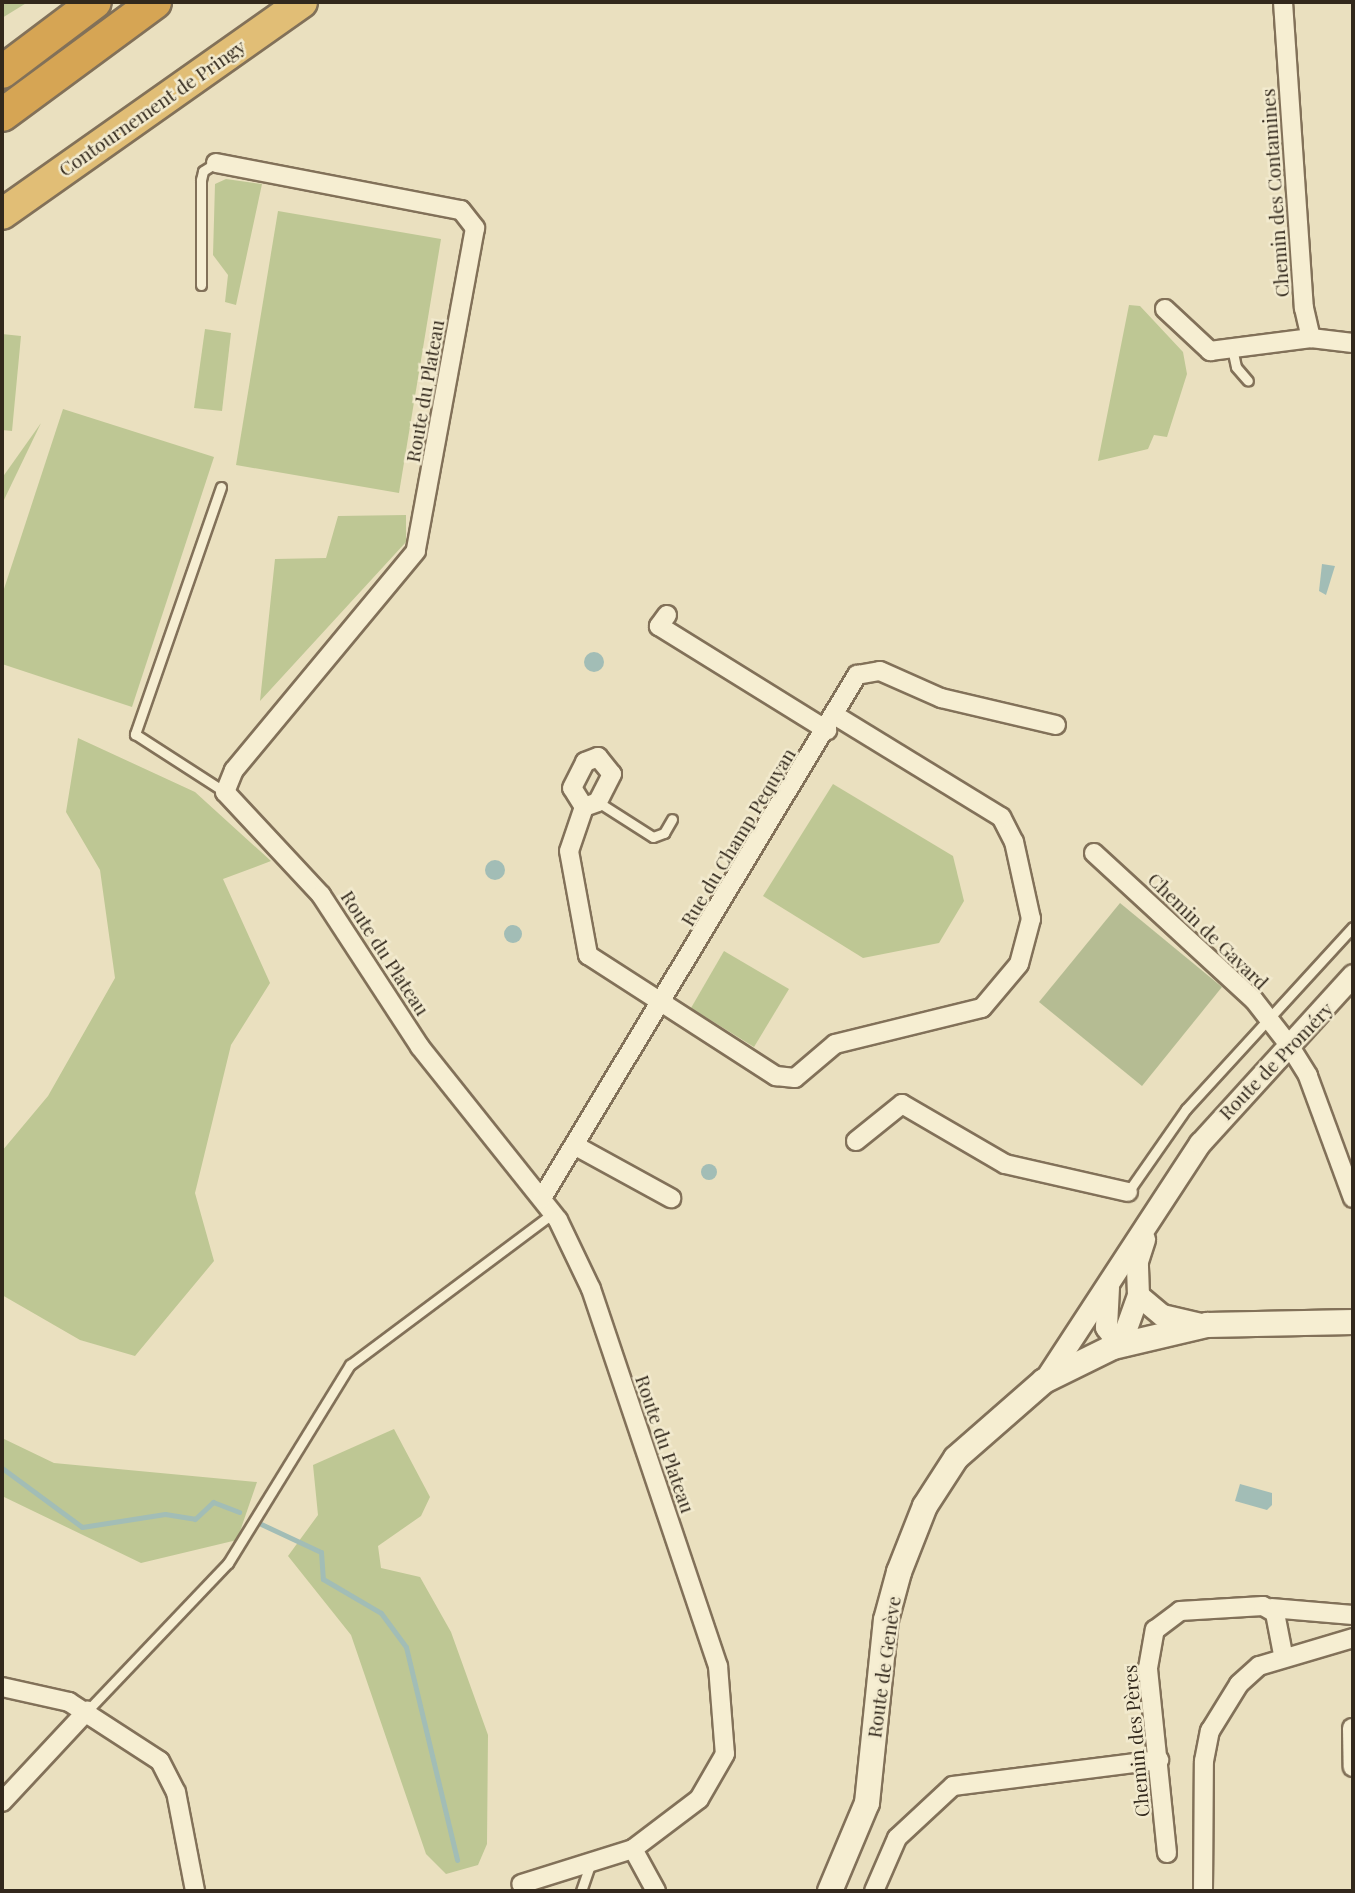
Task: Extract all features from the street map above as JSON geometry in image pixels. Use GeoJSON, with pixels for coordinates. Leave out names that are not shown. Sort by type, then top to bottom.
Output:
{"type":"FeatureCollection","features":[{"type":"Feature","properties":{"kind":"highway"},"geometry":{"type":"LineString","coordinates":[[2,44],[63,2]]}},
{"type":"Feature","properties":{"kind":"highway"},"geometry":{"type":"LineString","coordinates":[[2,72],[95,2]]}},
{"type":"Feature","properties":{"kind":"highway"},"geometry":{"type":"LineString","coordinates":[[2,115],[155,2]]}},
{"type":"Feature","properties":{"kind":"highway","name":"Contournement de Pringy"},"geometry":{"type":"LineString","coordinates":[[2,197],[276,2]]}},
{"type":"Feature","properties":{"kind":"highway","name":"Contournement de Pringy"},"geometry":{"type":"LineString","coordinates":[[2,214],[302,2]]}},
{"type":"Feature","properties":{"kind":"main road","name":"Route de Genève"},"geometry":{"type":"LineString","coordinates":[[830,1891],[867,1803],[886,1620],[910,1537],[956,1458],[1034,1388],[1120,1345],[1207,1325],[1353,1322]]}},
{"type":"Feature","properties":{"kind":"main road","name":"Route de Genève"},"geometry":{"type":"LineString","coordinates":[[848,1891],[880,1809],[899,1619],[924,1541],[971,1462],[1034,1388]]}},
{"type":"Feature","properties":{"kind":"street","name":"Chemin des Contamines"},"geometry":{"type":"LineString","coordinates":[[1283,2],[1304,308],[1311,338]]}},
{"type":"Feature","properties":{"kind":"street","name":"Route du Plateau"},"geometry":{"type":"LineString","coordinates":[[216,163],[461,209],[475,228],[416,551],[234,770],[225,792],[321,895],[421,1046],[547,1205],[591,1289],[698,1599],[726,1719],[725,1754],[714,1782],[685,1813],[633,1849],[522,1888]]}},
{"type":"Feature","properties":{"kind":"street"},"geometry":{"type":"LineString","coordinates":[[1165,309],[1204,349],[1311,338],[1353,343]]}},
{"type":"Feature","properties":{"kind":"street"},"geometry":{"type":"LineString","coordinates":[[591,804],[569,851],[584,948],[600,965],[776,1076],[795,1078],[835,1044],[982,1008],[1019,964],[1031,905],[1001,817],[659,626],[667,615]]}},
{"type":"Feature","properties":{"kind":"street","name":"Rue du Champ Pequyan"},"geometry":{"type":"LineString","coordinates":[[547,1205],[574,1145],[663,1004],[865,670],[941,698],[1056,725]]}},
{"type":"Feature","properties":{"kind":"street","name":"Chemin de Gavard"},"geometry":{"type":"LineString","coordinates":[[1094,853],[1254,1000],[1265,1018],[1289,1045],[1308,1076],[1353,1198]]}},
{"type":"Feature","properties":{"kind":"street","name":"Route de Proméry"},"geometry":{"type":"LineString","coordinates":[[1034,1388],[1222,1115],[1353,975]]}},
{"type":"Feature","properties":{"kind":"street"},"geometry":{"type":"LineString","coordinates":[[856,1141],[880,1115],[902,1104],[1004,1164],[1128,1192]]}},
{"type":"Feature","properties":{"kind":"street"},"geometry":{"type":"LineString","coordinates":[[574,1145],[671,1198]]}},
{"type":"Feature","properties":{"kind":"street","name":"Route de Proméry"},"geometry":{"type":"LineString","coordinates":[[1120,1345],[1138,1295],[1139,1251],[1174,1181]]}},
{"type":"Feature","properties":{"kind":"street","name":"Route de Proméry"},"geometry":{"type":"LineString","coordinates":[[1110,1279],[1103,1306],[1106,1326],[1120,1345]]}},
{"type":"Feature","properties":{"kind":"street"},"geometry":{"type":"LineString","coordinates":[[1138,1295],[1162,1315],[1207,1325]]}},
{"type":"Feature","properties":{"kind":"street","name":"Chemin des Pères"},"geometry":{"type":"LineString","coordinates":[[1167,1853],[1148,1668],[1155,1630],[1180,1611],[1217,1605],[1353,1615]]}},
{"type":"Feature","properties":{"kind":"street"},"geometry":{"type":"LineString","coordinates":[[1271,1608],[1283,1654]]}},
{"type":"Feature","properties":{"kind":"street"},"geometry":{"type":"LineString","coordinates":[[1203,1891],[1204,1761],[1210,1731],[1239,1684],[1283,1654],[1353,1638]]}},
{"type":"Feature","properties":{"kind":"street"},"geometry":{"type":"LineString","coordinates":[[2,1688],[87,1711],[171,1775],[195,1891]]}},
{"type":"Feature","properties":{"kind":"street"},"geometry":{"type":"LineString","coordinates":[[2,1802],[87,1711]]}},
{"type":"Feature","properties":{"kind":"street"},"geometry":{"type":"LineString","coordinates":[[1352,1728],[1353,1767]]}},
{"type":"Feature","properties":{"kind":"street"},"geometry":{"type":"LineString","coordinates":[[874,1891],[897,1838],[936,1800],[972,1780],[1159,1760]]}},
{"type":"Feature","properties":{"kind":"street"},"geometry":{"type":"LineString","coordinates":[[633,1849],[656,1891]]}},
{"type":"Feature","properties":{"kind":"lane"},"geometry":{"type":"LineString","coordinates":[[201,285],[201,180],[203,171],[216,163]]}},
{"type":"Feature","properties":{"kind":"lane"},"geometry":{"type":"LineString","coordinates":[[1232,348],[1236,367],[1248,380]]}},
{"type":"Feature","properties":{"kind":"lane"},"geometry":{"type":"LineString","coordinates":[[221,487],[135,734],[225,792]]}},
{"type":"Feature","properties":{"kind":"lane"},"geometry":{"type":"LineString","coordinates":[[591,804],[653,837],[664,834],[672,820]]}},
{"type":"Feature","properties":{"kind":"lane"},"geometry":{"type":"LineString","coordinates":[[1128,1192],[1186,1110],[1265,1018],[1353,928]]}},
{"type":"Feature","properties":{"kind":"lane"},"geometry":{"type":"LineString","coordinates":[[87,1711],[228,1563],[350,1364],[547,1205]]}},
{"type":"Feature","properties":{"kind":"lane"},"geometry":{"type":"LineString","coordinates":[[581,1891],[581,1876],[592,1863]]}},
{"type":"Feature","properties":{"kind":"green space"},"geometry":{"type":"Polygon","coordinates":[[[2,2],[28,2],[2,18],[2,2]]]}},
{"type":"Feature","properties":{"kind":"green space"},"geometry":{"type":"Polygon","coordinates":[[[226,179],[262,184],[236,305],[225,302],[228,275],[213,255],[215,184],[226,179]]]}},
{"type":"Feature","properties":{"kind":"green space"},"geometry":{"type":"Polygon","coordinates":[[[278,211],[441,239],[399,493],[236,465],[278,211]]]}},
{"type":"Feature","properties":{"kind":"green space"},"geometry":{"type":"Polygon","coordinates":[[[1129,305],[1140,306],[1183,352],[1187,374],[1167,437],[1154,435],[1148,449],[1098,461],[1129,305]]]}},
{"type":"Feature","properties":{"kind":"green space"},"geometry":{"type":"Polygon","coordinates":[[[205,329],[231,333],[222,411],[194,408],[205,329]]]}},
{"type":"Feature","properties":{"kind":"green space"},"geometry":{"type":"Polygon","coordinates":[[[2,334],[21,336],[12,431],[2,430],[2,334]]]}},
{"type":"Feature","properties":{"kind":"green space"},"geometry":{"type":"Polygon","coordinates":[[[63,409],[214,457],[132,707],[2,664],[2,595],[63,409]]]}},
{"type":"Feature","properties":{"kind":"green space"},"geometry":{"type":"Polygon","coordinates":[[[41,423],[2,504],[2,478],[41,423]]]}},
{"type":"Feature","properties":{"kind":"green space"},"geometry":{"type":"Polygon","coordinates":[[[406,515],[406,542],[260,701],[275,559],[326,558],[338,516],[406,515]]]}},
{"type":"Feature","properties":{"kind":"green space"},"geometry":{"type":"Polygon","coordinates":[[[78,738],[195,792],[271,861],[223,879],[270,983],[231,1045],[195,1193],[214,1261],[135,1356],[80,1340],[2,1295],[2,1151],[48,1096],[115,978],[100,870],[66,812],[78,738]]]}},
{"type":"Feature","properties":{"kind":"green space"},"geometry":{"type":"Polygon","coordinates":[[[833,784],[953,856],[964,901],[939,943],[863,958],[763,896],[833,784]]]}},
{"type":"Feature","properties":{"kind":"green space"},"geometry":{"type":"Polygon","coordinates":[[[1120,903],[1222,987],[1142,1086],[1039,1002],[1120,903]]]}},
{"type":"Feature","properties":{"kind":"green space"},"geometry":{"type":"Polygon","coordinates":[[[724,951],[789,989],[754,1047],[691,1008],[724,951]]]}},
{"type":"Feature","properties":{"kind":"green space"},"geometry":{"type":"Polygon","coordinates":[[[394,1429],[430,1497],[421,1516],[378,1546],[381,1568],[420,1577],[451,1632],[488,1735],[487,1844],[478,1865],[446,1874],[426,1854],[351,1635],[288,1556],[318,1515],[313,1465],[394,1429]]]}},
{"type":"Feature","properties":{"kind":"green space"},"geometry":{"type":"Polygon","coordinates":[[[2,1438],[54,1463],[257,1482],[237,1540],[141,1563],[2,1496],[2,1438]]]}},
{"type":"Feature","properties":{"kind":"water"},"geometry":{"type":"Polygon","coordinates":[[[1322,564],[1335,566],[1326,595],[1319,591],[1322,564]]]}},
{"type":"Feature","properties":{"kind":"water"},"geometry":{"type":"Polygon","coordinates":[[[594,652],[601,655],[604,662],[601,669],[594,672],[587,669],[584,662],[587,655],[594,652]]]}},
{"type":"Feature","properties":{"kind":"water"},"geometry":{"type":"Polygon","coordinates":[[[495,860],[502,863],[505,870],[502,877],[495,880],[488,877],[485,870],[488,863],[495,860]]]}},
{"type":"Feature","properties":{"kind":"water"},"geometry":{"type":"Polygon","coordinates":[[[509,925],[517,925],[522,934],[520,941],[509,943],[504,938],[504,930],[509,925]]]}},
{"type":"Feature","properties":{"kind":"water"},"geometry":{"type":"Polygon","coordinates":[[[706,1164],[712,1164],[717,1172],[715,1178],[706,1180],[701,1175],[701,1169],[706,1164]]]}},
{"type":"Feature","properties":{"kind":"water"},"geometry":{"type":"Polygon","coordinates":[[[1240,1484],[1272,1493],[1272,1505],[1267,1510],[1235,1501],[1240,1484]]]}},
{"type":"Feature","properties":{"kind":"waterway"},"geometry":{"type":"LineString","coordinates":[[2,1468],[82,1527],[165,1514],[195,1519],[213,1502],[239,1512]]}},
{"type":"Feature","properties":{"kind":"waterway"},"geometry":{"type":"LineString","coordinates":[[261,1524],[321,1552],[323,1579],[381,1613],[406,1647],[457,1860]]}}]}
